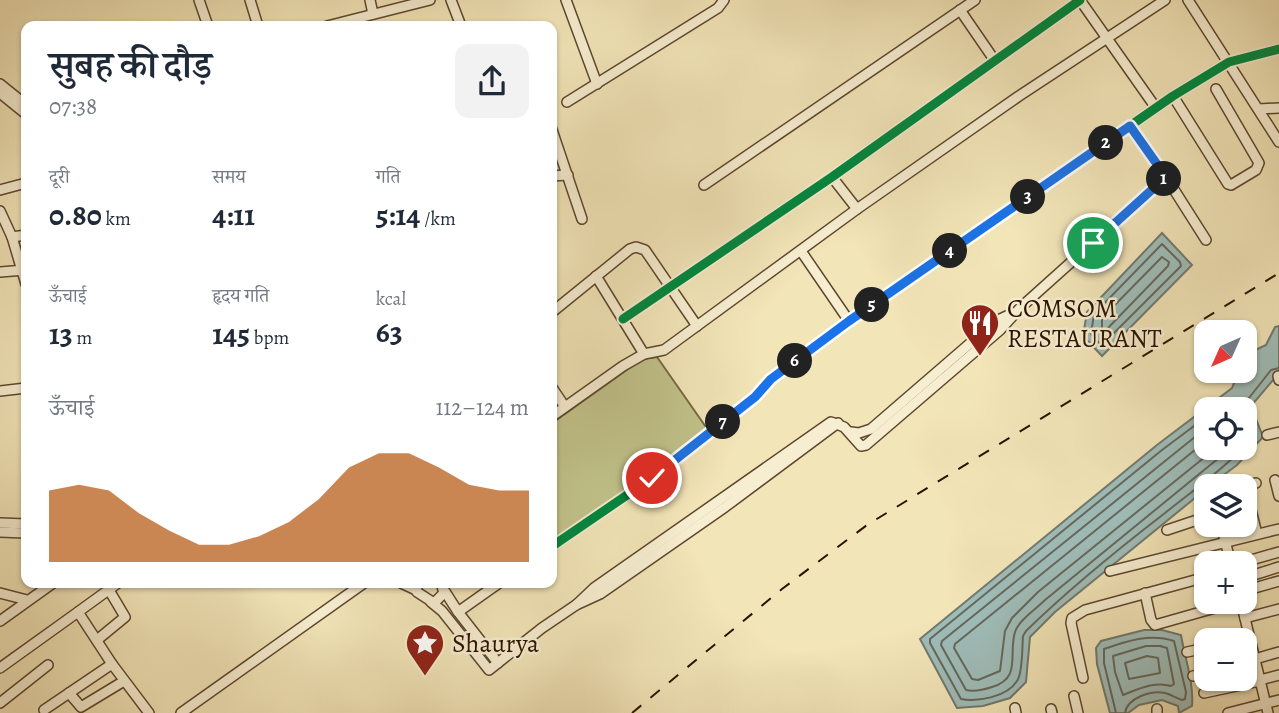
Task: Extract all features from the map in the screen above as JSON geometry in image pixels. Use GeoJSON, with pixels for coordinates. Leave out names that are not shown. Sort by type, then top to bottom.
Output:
{"type":"FeatureCollection","features":[{"type":"Feature","properties":{"kind":"street"},"geometry":{"type":"LineString","coordinates":[[200,0],[206,21]]}},
{"type":"Feature","properties":{"kind":"street"},"geometry":{"type":"LineString","coordinates":[[370,0],[373,14]]}},
{"type":"Feature","properties":{"kind":"street"},"geometry":{"type":"LineString","coordinates":[[346,21],[430,0]]}},
{"type":"Feature","properties":{"kind":"street"},"geometry":{"type":"LineString","coordinates":[[451,0],[459,21]]}},
{"type":"Feature","properties":{"kind":"street"},"geometry":{"type":"LineString","coordinates":[[566,0],[597,84]]}},
{"type":"Feature","properties":{"kind":"street"},"geometry":{"type":"LineString","coordinates":[[567,102],[718,8],[724,0]]}},
{"type":"Feature","properties":{"kind":"street"},"geometry":{"type":"LineString","coordinates":[[704,185],[975,0]]}},
{"type":"Feature","properties":{"kind":"street"},"geometry":{"type":"LineString","coordinates":[[623,319],[832,177],[1080,0],[1156,108]]}},
{"type":"Feature","properties":{"kind":"street"},"geometry":{"type":"LineString","coordinates":[[557,412],[623,366],[644,354],[664,350],[857,209],[1019,96],[1165,0]]}},
{"type":"Feature","properties":{"kind":"street"},"geometry":{"type":"LineString","coordinates":[[1188,0],[1277,136]]}},
{"type":"Feature","properties":{"kind":"street"},"geometry":{"type":"LineString","coordinates":[[254,2],[257,21]]}},
{"type":"Feature","properties":{"kind":"street"},"geometry":{"type":"LineString","coordinates":[[960,10],[995,61]]}},
{"type":"Feature","properties":{"kind":"street"},"geometry":{"type":"LineString","coordinates":[[557,543],[652,478],[755,397],[771,379],[849,321],[1173,96],[1229,62],[1279,49]]}},
{"type":"Feature","properties":{"kind":"street"},"geometry":{"type":"LineString","coordinates":[[0,84],[21,101]]}},
{"type":"Feature","properties":{"kind":"street"},"geometry":{"type":"LineString","coordinates":[[1173,96],[1231,185],[1256,170],[1259,163],[1216,89]]}},
{"type":"Feature","properties":{"kind":"street"},"geometry":{"type":"LineString","coordinates":[[0,93],[21,110]]}},
{"type":"Feature","properties":{"kind":"street"},"geometry":{"type":"LineString","coordinates":[[1259,110],[1279,108]]}},
{"type":"Feature","properties":{"kind":"street"},"geometry":{"type":"LineString","coordinates":[[1130,126],[1206,240]]}},
{"type":"Feature","properties":{"kind":"street"},"geometry":{"type":"LineString","coordinates":[[557,144],[582,219]]}},
{"type":"Feature","properties":{"kind":"street"},"geometry":{"type":"LineString","coordinates":[[557,176],[568,175]]}},
{"type":"Feature","properties":{"kind":"street"},"geometry":{"type":"LineString","coordinates":[[832,177],[857,209]]}},
{"type":"Feature","properties":{"kind":"street"},"geometry":{"type":"LineString","coordinates":[[418,588],[442,611],[488,670],[576,605],[594,587],[831,422],[838,423],[850,432],[859,433],[871,429],[922,392],[996,321],[1020,309],[1166,177]]}},
{"type":"Feature","properties":{"kind":"street"},"geometry":{"type":"LineString","coordinates":[[0,190],[21,184]]}},
{"type":"Feature","properties":{"kind":"street"},"geometry":{"type":"LineString","coordinates":[[0,212],[21,262]]}},
{"type":"Feature","properties":{"kind":"street"},"geometry":{"type":"LineString","coordinates":[[0,242],[21,236]]}},
{"type":"Feature","properties":{"kind":"street"},"geometry":{"type":"LineString","coordinates":[[557,308],[630,249],[640,248],[670,285],[697,326]]}},
{"type":"Feature","properties":{"kind":"street"},"geometry":{"type":"LineString","coordinates":[[801,251],[849,321]]}},
{"type":"Feature","properties":{"kind":"street"},"geometry":{"type":"LineString","coordinates":[[0,272],[21,270]]}},
{"type":"Feature","properties":{"kind":"street"},"geometry":{"type":"LineString","coordinates":[[596,276],[644,354]]}},
{"type":"Feature","properties":{"kind":"street"},"geometry":{"type":"LineString","coordinates":[[0,391],[21,389]]}},
{"type":"Feature","properties":{"kind":"street"},"geometry":{"type":"LineString","coordinates":[[557,395],[565,407]]}},
{"type":"Feature","properties":{"kind":"street"},"geometry":{"type":"LineString","coordinates":[[1267,435],[1279,432]]}},
{"type":"Feature","properties":{"kind":"street"},"geometry":{"type":"LineString","coordinates":[[1275,480],[1279,496]]}},
{"type":"Feature","properties":{"kind":"street"},"geometry":{"type":"LineString","coordinates":[[1167,530],[1194,521]]}},
{"type":"Feature","properties":{"kind":"street"},"geometry":{"type":"LineString","coordinates":[[0,523],[21,524]]}},
{"type":"Feature","properties":{"kind":"street"},"geometry":{"type":"LineString","coordinates":[[1257,534],[1279,529]]}},
{"type":"Feature","properties":{"kind":"street"},"geometry":{"type":"LineString","coordinates":[[0,532],[21,533]]}},
{"type":"Feature","properties":{"kind":"street"},"geometry":{"type":"LineString","coordinates":[[1225,537],[1228,551]]}},
{"type":"Feature","properties":{"kind":"street"},"geometry":{"type":"LineString","coordinates":[[1110,571],[1244,537]]}},
{"type":"Feature","properties":{"kind":"street"},"geometry":{"type":"LineString","coordinates":[[1257,558],[1279,552]]}},
{"type":"Feature","properties":{"kind":"street"},"geometry":{"type":"LineString","coordinates":[[1257,574],[1279,568]]}},
{"type":"Feature","properties":{"kind":"street"},"geometry":{"type":"LineString","coordinates":[[1083,678],[1072,618],[1085,610],[1194,580]]}},
{"type":"Feature","properties":{"kind":"street"},"geometry":{"type":"LineString","coordinates":[[1257,587],[1279,581]]}},
{"type":"Feature","properties":{"kind":"street"},"geometry":{"type":"LineString","coordinates":[[0,621],[45,588]]}},
{"type":"Feature","properties":{"kind":"street"},"geometry":{"type":"LineString","coordinates":[[0,668],[112,588]]}},
{"type":"Feature","properties":{"kind":"street"},"geometry":{"type":"LineString","coordinates":[[181,713],[357,588]]}},
{"type":"Feature","properties":{"kind":"street"},"geometry":{"type":"LineString","coordinates":[[431,602],[436,602],[441,597],[442,588]]}},
{"type":"Feature","properties":{"kind":"street"},"geometry":{"type":"LineString","coordinates":[[443,588],[458,612],[498,663]]}},
{"type":"Feature","properties":{"kind":"street"},"geometry":{"type":"LineString","coordinates":[[458,612],[492,588]]}},
{"type":"Feature","properties":{"kind":"street"},"geometry":{"type":"LineString","coordinates":[[97,640],[125,617],[109,590]]}},
{"type":"Feature","properties":{"kind":"street"},"geometry":{"type":"LineString","coordinates":[[0,593],[27,600]]}},
{"type":"Feature","properties":{"kind":"street"},"geometry":{"type":"LineString","coordinates":[[1145,593],[1151,620],[1155,625],[1195,614]]}},
{"type":"Feature","properties":{"kind":"street"},"geometry":{"type":"LineString","coordinates":[[1245,618],[1279,609]]}},
{"type":"Feature","properties":{"kind":"street"},"geometry":{"type":"LineString","coordinates":[[78,612],[149,713]]}},
{"type":"Feature","properties":{"kind":"street"},"geometry":{"type":"LineString","coordinates":[[1243,614],[1247,628]]}},
{"type":"Feature","properties":{"kind":"street"},"geometry":{"type":"LineString","coordinates":[[1187,652],[1194,651]]}},
{"type":"Feature","properties":{"kind":"street"},"geometry":{"type":"LineString","coordinates":[[1257,659],[1279,652]]}},
{"type":"Feature","properties":{"kind":"street"},"geometry":{"type":"LineString","coordinates":[[44,709],[112,664]]}},
{"type":"Feature","properties":{"kind":"street"},"geometry":{"type":"LineString","coordinates":[[0,703],[47,665]]}},
{"type":"Feature","properties":{"kind":"street"},"geometry":{"type":"LineString","coordinates":[[1257,668],[1267,708]]}},
{"type":"Feature","properties":{"kind":"street"},"geometry":{"type":"LineString","coordinates":[[1205,693],[1279,675]]}},
{"type":"Feature","properties":{"kind":"street"},"geometry":{"type":"LineString","coordinates":[[69,693],[81,707],[124,681]]}},
{"type":"Feature","properties":{"kind":"street"},"geometry":{"type":"LineString","coordinates":[[1074,696],[1077,713]]}},
{"type":"Feature","properties":{"kind":"street"},"geometry":{"type":"LineString","coordinates":[[1228,713],[1267,708],[1279,700]]}},
{"type":"Feature","properties":{"kind":"green space"},"geometry":{"type":"Polygon","coordinates":[[[657,357],[708,430],[643,480],[557,538],[557,420],[642,359],[657,357]]]}},
{"type":"Feature","properties":{"kind":"water"},"geometry":{"type":"Polygon","coordinates":[[[1162,233],[1192,265],[1102,356],[1083,336],[1087,312],[1162,233]]]}},
{"type":"Feature","properties":{"kind":"water"},"geometry":{"type":"Polygon","coordinates":[[[1279,326],[1279,373],[1257,399],[1220,397],[1234,383],[1257,383],[1257,349],[1266,345],[1275,327],[1279,326]]]}},
{"type":"Feature","properties":{"kind":"water"},"geometry":{"type":"Polygon","coordinates":[[[1194,417],[1194,460],[1242,460],[1225,474],[1194,474],[1194,499],[1055,612],[1030,637],[1026,682],[1010,698],[983,706],[957,708],[920,639],[1194,417]]]}},
{"type":"Feature","properties":{"kind":"water"},"geometry":{"type":"Polygon","coordinates":[[[1257,422],[1263,437],[1257,443],[1257,422]]]}},
{"type":"Feature","properties":{"kind":"water"},"geometry":{"type":"Polygon","coordinates":[[[1144,630],[1162,630],[1181,635],[1192,706],[1179,713],[1178,706],[1162,700],[1139,705],[1128,713],[1110,713],[1097,664],[1096,648],[1101,641],[1144,630]]]}},
{"type":"Feature","properties":{"kind":"railway"},"geometry":{"type":"LineString","coordinates":[[632,713],[782,589],[867,525],[1279,273]]}},
{"type":"Feature","properties":{"kind":"cycle path"},"geometry":{"type":"LineString","coordinates":[[623,319],[832,177],[1080,0]]}},
{"type":"Feature","properties":{"kind":"cycle path"},"geometry":{"type":"LineString","coordinates":[[557,543],[652,478],[755,397],[771,379],[849,321],[1173,96],[1229,62],[1279,49]]}},
{"type":"Feature","properties":{"kind":"place","name":"COMSOM RESTAURANT"},"geometry":{"type":"Point","coordinates":[980,357]}},
{"type":"Feature","properties":{"kind":"place","name":"Shaurya"},"geometry":{"type":"Point","coordinates":[425,677]}},
{"type":"Feature","properties":{"kind":"route"},"geometry":{"type":"LineString","coordinates":[[652,478],[760,393],[771,379],[849,321],[1130,126],[1166,177],[1093,243]]}}]}
